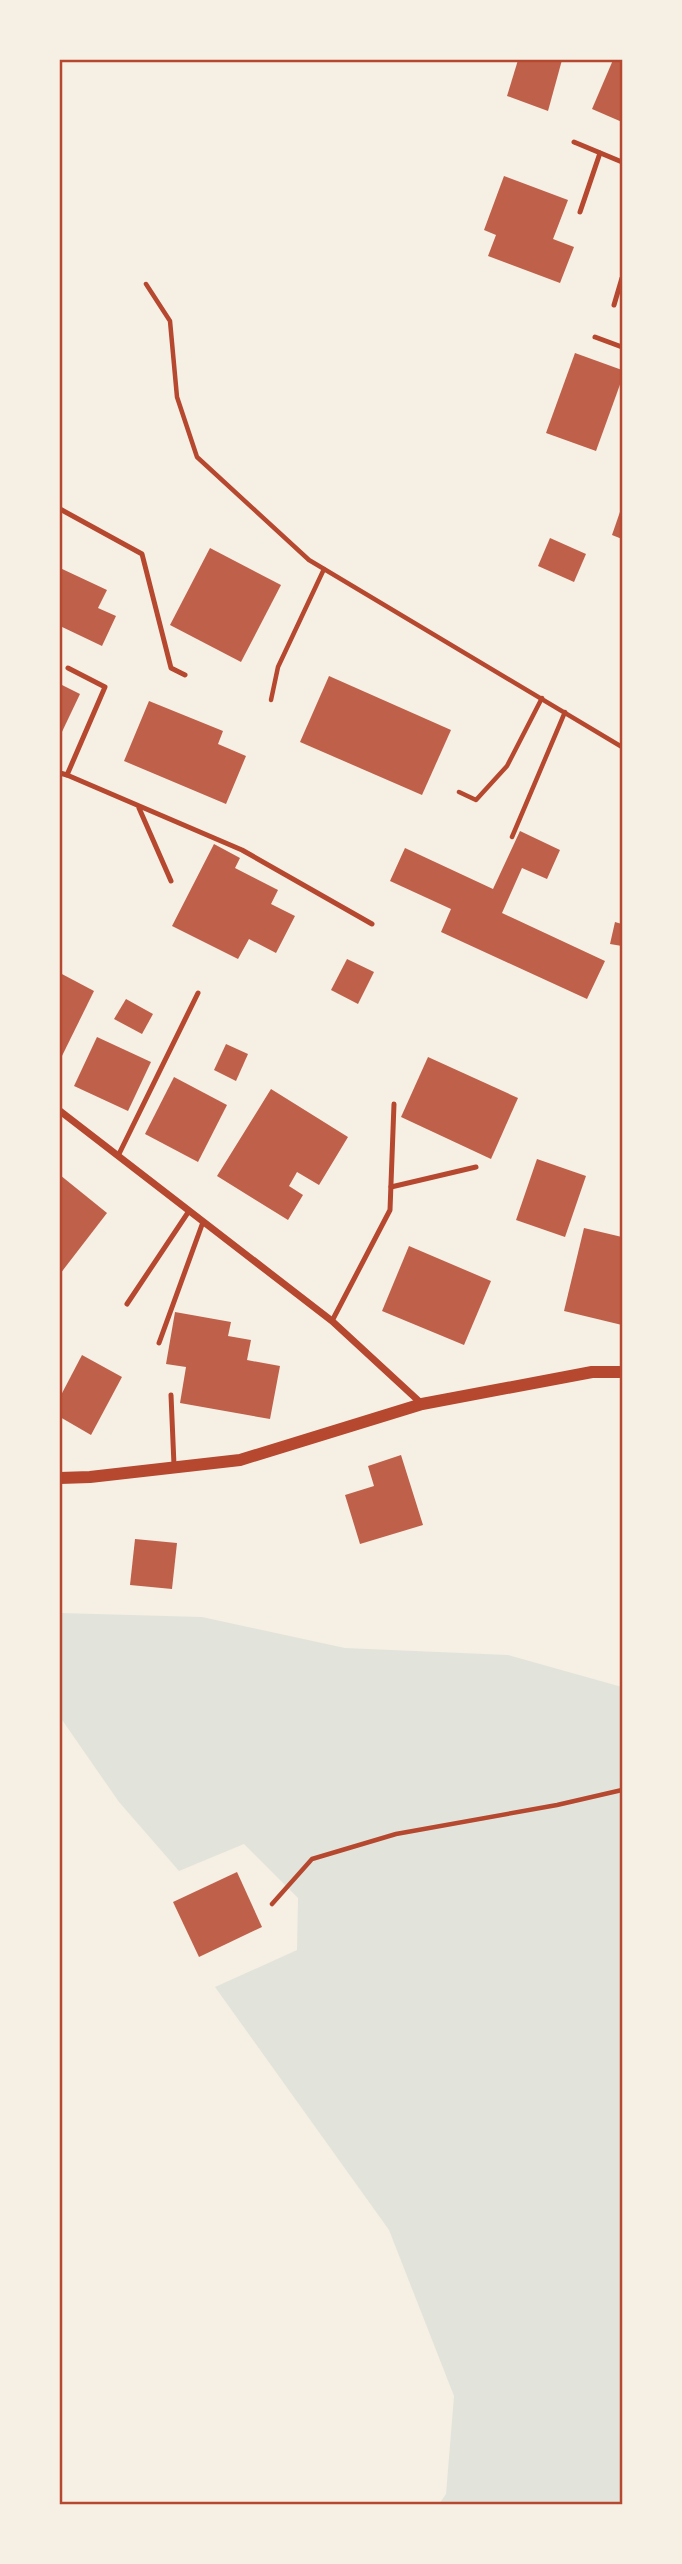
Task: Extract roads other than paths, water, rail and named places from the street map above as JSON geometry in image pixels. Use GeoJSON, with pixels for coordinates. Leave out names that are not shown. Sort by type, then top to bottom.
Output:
{"type":"FeatureCollection","features":[{"type":"Feature","properties":{"kind":"street"},"geometry":{"type":"LineString","coordinates":[[60,1111],[332,1321],[422,1404]]}},
{"type":"Feature","properties":{"kind":"street"},"geometry":{"type":"LineString","coordinates":[[60,1478],[240,1460],[422,1404],[592,1373],[622,1372]]}},
{"type":"Feature","properties":{"kind":"lane"},"geometry":{"type":"LineString","coordinates":[[574,142],[622,162]]}},
{"type":"Feature","properties":{"kind":"lane"},"geometry":{"type":"LineString","coordinates":[[580,212],[600,153]]}},
{"type":"Feature","properties":{"kind":"lane"},"geometry":{"type":"LineString","coordinates":[[614,305],[622,278]]}},
{"type":"Feature","properties":{"kind":"lane"},"geometry":{"type":"LineString","coordinates":[[595,337],[622,348]]}},
{"type":"Feature","properties":{"kind":"lane"},"geometry":{"type":"LineString","coordinates":[[60,509],[142,554],[171,668],[185,674]]}},
{"type":"Feature","properties":{"kind":"lane"},"geometry":{"type":"LineString","coordinates":[[66,775],[105,687],[68,668]]}},
{"type":"Feature","properties":{"kind":"lane"},"geometry":{"type":"LineString","coordinates":[[60,773],[242,850],[372,924]]}},
{"type":"Feature","properties":{"kind":"lane"},"geometry":{"type":"LineString","coordinates":[[139,808],[172,881]]}},
{"type":"Feature","properties":{"kind":"lane"},"geometry":{"type":"LineString","coordinates":[[118,1156],[198,993]]}},
{"type":"Feature","properties":{"kind":"lane"},"geometry":{"type":"LineString","coordinates":[[332,1321],[390,1210],[394,1104]]}},
{"type":"Feature","properties":{"kind":"lane"},"geometry":{"type":"LineString","coordinates":[[391,1187],[476,1167]]}},
{"type":"Feature","properties":{"kind":"lane"},"geometry":{"type":"LineString","coordinates":[[127,1304],[189,1211]]}},
{"type":"Feature","properties":{"kind":"lane"},"geometry":{"type":"LineString","coordinates":[[159,1343],[203,1222]]}},
{"type":"Feature","properties":{"kind":"lane"},"geometry":{"type":"LineString","coordinates":[[171,1395],[175,1468]]}}]}
